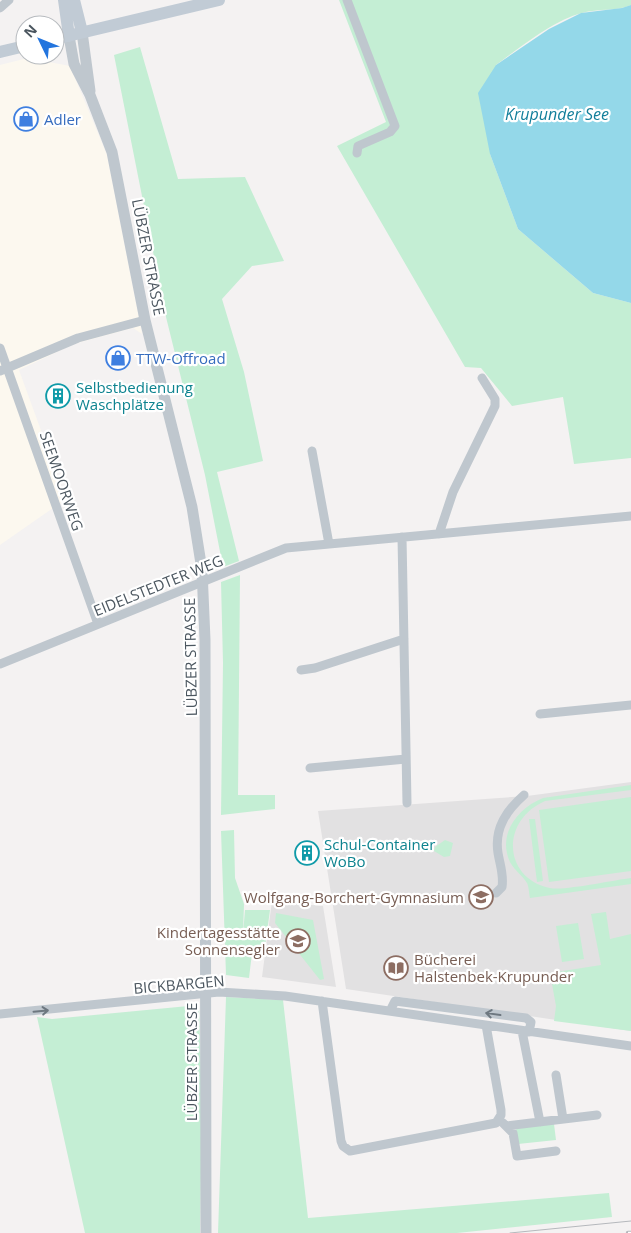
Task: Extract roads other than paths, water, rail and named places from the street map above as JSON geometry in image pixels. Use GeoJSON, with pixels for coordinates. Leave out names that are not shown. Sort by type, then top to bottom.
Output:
{"type":"FeatureCollection","features":[{"type":"Feature","properties":{"kind":"main road"},"geometry":{"type":"LineString","coordinates":[[64,0],[69,36]]}},
{"type":"Feature","properties":{"kind":"main road"},"geometry":{"type":"LineString","coordinates":[[74,0],[82,32]]}},
{"type":"Feature","properties":{"kind":"main road"},"geometry":{"type":"LineString","coordinates":[[65,37],[219,0]]}},
{"type":"Feature","properties":{"kind":"main road"},"geometry":{"type":"LineString","coordinates":[[0,52],[15,48]]}},
{"type":"Feature","properties":{"kind":"street"},"geometry":{"type":"LineString","coordinates":[[0,8],[9,0]]}},
{"type":"Feature","properties":{"kind":"street"},"geometry":{"type":"LineString","coordinates":[[347,0],[395,126],[390,132],[358,146],[357,153]]}},
{"type":"Feature","properties":{"kind":"street","name":"LÜBZER STRASSE"},"geometry":{"type":"LineString","coordinates":[[82,32],[90,95]]}},
{"type":"Feature","properties":{"kind":"street","name":"LÜBZER STRASSE"},"geometry":{"type":"LineString","coordinates":[[69,36],[74,64],[90,95],[112,152],[146,320],[192,507],[203,583],[206,640],[206,1233]]}},
{"type":"Feature","properties":{"kind":"street"},"geometry":{"type":"LineString","coordinates":[[4,369],[78,338],[146,320]]}},
{"type":"Feature","properties":{"kind":"street","name":"SEEMOORWEG"},"geometry":{"type":"LineString","coordinates":[[0,348],[4,369],[14,386],[98,624]]}},
{"type":"Feature","properties":{"kind":"street"},"geometry":{"type":"LineString","coordinates":[[439,534],[453,492],[496,406],[495,399],[482,378]]}},
{"type":"Feature","properties":{"kind":"street"},"geometry":{"type":"LineString","coordinates":[[312,451],[329,544]]}},
{"type":"Feature","properties":{"kind":"street","name":"EIDELSTEDTER WEG"},"geometry":{"type":"LineString","coordinates":[[0,664],[286,548],[631,516]]}},
{"type":"Feature","properties":{"kind":"street"},"geometry":{"type":"LineString","coordinates":[[402,537],[407,803]]}},
{"type":"Feature","properties":{"kind":"street"},"geometry":{"type":"LineString","coordinates":[[301,670],[315,668],[404,639]]}},
{"type":"Feature","properties":{"kind":"street"},"geometry":{"type":"LineString","coordinates":[[540,714],[631,705]]}},
{"type":"Feature","properties":{"kind":"street"},"geometry":{"type":"LineString","coordinates":[[310,768],[406,759]]}},
{"type":"Feature","properties":{"kind":"street"},"geometry":{"type":"LineString","coordinates":[[496,893],[502,888],[503,878],[498,851],[498,831],[505,814],[524,796]]}},
{"type":"Feature","properties":{"kind":"street","name":"BICKBARGEN"},"geometry":{"type":"LineString","coordinates":[[0,1014],[206,994],[285,996],[631,1046]]}},
{"type":"Feature","properties":{"kind":"street"},"geometry":{"type":"LineString","coordinates":[[322,1001],[342,1141],[346,1149],[355,1152],[503,1123],[540,1122],[598,1115]]}},
{"type":"Feature","properties":{"kind":"street"},"geometry":{"type":"LineString","coordinates":[[390,1011],[394,1001],[526,1018],[531,1022],[526,1031],[540,1122]]}},
{"type":"Feature","properties":{"kind":"street"},"geometry":{"type":"LineString","coordinates":[[486,1025],[503,1123],[513,1133],[517,1156],[556,1151]]}},
{"type":"Feature","properties":{"kind":"street"},"geometry":{"type":"LineString","coordinates":[[556,1075],[563,1119]]}},
{"type":"Feature","properties":{"kind":"water","name":"Krupunder See"},"geometry":{"type":"Polygon","coordinates":[[[631,5],[631,303],[593,293],[518,229],[490,154],[478,93],[496,65],[549,29],[581,13],[622,8],[631,5]]]}},
{"type":"Feature","properties":{"kind":"tram line"},"geometry":{"type":"LineString","coordinates":[[510,1233],[631,1221]]}},
{"type":"Feature","properties":{"kind":"place","name":"Adler"},"geometry":{"type":"Point","coordinates":[26,119]}},
{"type":"Feature","properties":{"kind":"place","name":"TTW-Offroad"},"geometry":{"type":"Point","coordinates":[118,358]}},
{"type":"Feature","properties":{"kind":"place","name":"Selbstbedienung Waschplätze"},"geometry":{"type":"Point","coordinates":[58,396]}},
{"type":"Feature","properties":{"kind":"place","name":"Schul-Container WoBo"},"geometry":{"type":"Point","coordinates":[307,853]}},
{"type":"Feature","properties":{"kind":"place","name":"Wolfgang-Borchert-Gymnasium"},"geometry":{"type":"Point","coordinates":[481,897]}},
{"type":"Feature","properties":{"kind":"place","name":"Kindertagesstätte Sonnensegler"},"geometry":{"type":"Point","coordinates":[298,941]}},
{"type":"Feature","properties":{"kind":"place","name":"Bücherei Halstenbek-Krupunder"},"geometry":{"type":"Point","coordinates":[396,968]}}]}
